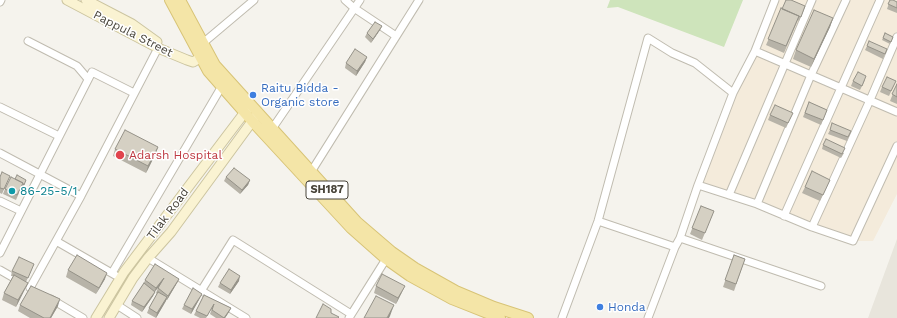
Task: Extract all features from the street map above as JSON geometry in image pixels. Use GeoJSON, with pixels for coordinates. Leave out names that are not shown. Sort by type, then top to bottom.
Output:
{"type":"FeatureCollection","features":[{"type":"Feature","properties":{"kind":"main road","name":"SH187"},"geometry":{"type":"LineString","coordinates":[[170,0],[205,56],[215,66],[247,109]]}},
{"type":"Feature","properties":{"kind":"main road","name":"SH187"},"geometry":{"type":"LineString","coordinates":[[180,0],[203,43],[208,70],[222,86],[255,117],[351,228],[386,259],[410,276],[452,299],[500,318]]}},
{"type":"Feature","properties":{"kind":"main road","name":"SH187"},"geometry":{"type":"LineString","coordinates":[[255,117],[272,129],[357,222],[392,252],[415,268],[456,291],[494,307],[528,318]]}},
{"type":"Feature","properties":{"kind":"street","name":"Pappula Street"},"geometry":{"type":"LineString","coordinates":[[67,0],[158,48],[193,62],[205,56]]}},
{"type":"Feature","properties":{"kind":"street","name":"Pappula Street"},"geometry":{"type":"LineString","coordinates":[[86,0],[132,24],[178,56]]}},
{"type":"Feature","properties":{"kind":"street"},"geometry":{"type":"LineString","coordinates":[[203,43],[254,0]]}},
{"type":"Feature","properties":{"kind":"street"},"geometry":{"type":"LineString","coordinates":[[345,0],[354,8],[396,36]]}},
{"type":"Feature","properties":{"kind":"street"},"geometry":{"type":"LineString","coordinates":[[272,129],[360,0]]}},
{"type":"Feature","properties":{"kind":"street"},"geometry":{"type":"LineString","coordinates":[[311,172],[419,0]]}},
{"type":"Feature","properties":{"kind":"street"},"geometry":{"type":"LineString","coordinates":[[648,318],[675,247],[680,238],[698,185],[733,93],[755,51],[775,0]]}},
{"type":"Feature","properties":{"kind":"street"},"geometry":{"type":"LineString","coordinates":[[729,195],[812,0]]}},
{"type":"Feature","properties":{"kind":"street"},"geometry":{"type":"LineString","coordinates":[[757,204],[811,75],[846,0]]}},
{"type":"Feature","properties":{"kind":"street"},"geometry":{"type":"LineString","coordinates":[[784,216],[880,0]]}},
{"type":"Feature","properties":{"kind":"street"},"geometry":{"type":"LineString","coordinates":[[812,227],[897,37]]}},
{"type":"Feature","properties":{"kind":"street"},"geometry":{"type":"LineString","coordinates":[[562,318],[598,221],[648,38],[672,53],[695,64],[733,93]]}},
{"type":"Feature","properties":{"kind":"street"},"geometry":{"type":"LineString","coordinates":[[28,41],[77,66],[88,79]]}},
{"type":"Feature","properties":{"kind":"street"},"geometry":{"type":"LineString","coordinates":[[37,291],[56,241],[158,48]]}},
{"type":"Feature","properties":{"kind":"street"},"geometry":{"type":"LineString","coordinates":[[755,51],[897,112]]}},
{"type":"Feature","properties":{"kind":"street"},"geometry":{"type":"LineString","coordinates":[[0,253],[92,72],[134,93]]}},
{"type":"Feature","properties":{"kind":"street"},"geometry":{"type":"LineString","coordinates":[[112,273],[222,86]]}},
{"type":"Feature","properties":{"kind":"street"},"geometry":{"type":"LineString","coordinates":[[0,107],[59,136]]}},
{"type":"Feature","properties":{"kind":"street","name":"Tilak Road"},"geometry":{"type":"LineString","coordinates":[[96,318],[120,279],[247,109]]}},
{"type":"Feature","properties":{"kind":"street","name":"Tilak Road"},"geometry":{"type":"LineString","coordinates":[[109,318],[133,278],[171,232],[255,117]]}},
{"type":"Feature","properties":{"kind":"street"},"geometry":{"type":"LineString","coordinates":[[698,185],[757,204],[812,227],[853,241],[897,146]]}},
{"type":"Feature","properties":{"kind":"street"},"geometry":{"type":"LineString","coordinates":[[0,153],[81,196]]}},
{"type":"Feature","properties":{"kind":"street"},"geometry":{"type":"LineString","coordinates":[[0,201],[21,212]]}},
{"type":"Feature","properties":{"kind":"street"},"geometry":{"type":"LineString","coordinates":[[598,221],[675,247]]}},
{"type":"Feature","properties":{"kind":"street"},"geometry":{"type":"LineString","coordinates":[[680,238],[821,286]]}},
{"type":"Feature","properties":{"kind":"street"},"geometry":{"type":"LineString","coordinates":[[201,291],[233,240],[350,316],[386,259]]}},
{"type":"Feature","properties":{"kind":"street"},"geometry":{"type":"LineString","coordinates":[[56,241],[120,279]]}},
{"type":"Feature","properties":{"kind":"street"},"geometry":{"type":"LineString","coordinates":[[148,258],[201,291],[236,316],[246,318]]}},
{"type":"Feature","properties":{"kind":"street"},"geometry":{"type":"LineString","coordinates":[[0,270],[83,318]]}},
{"type":"Feature","properties":{"kind":"street"},"geometry":{"type":"LineString","coordinates":[[117,305],[137,318]]}},
{"type":"Feature","properties":{"kind":"shaded area"},"geometry":{"type":"Polygon","coordinates":[[[777,0],[897,0],[897,194],[873,241],[853,241],[698,185],[777,0]]]}},
{"type":"Feature","properties":{"kind":"shaded area"},"geometry":{"type":"Polygon","coordinates":[[[897,239],[897,318],[868,318],[897,239]]]}},
{"type":"Feature","properties":{"kind":"green space"},"geometry":{"type":"Polygon","coordinates":[[[610,0],[743,0],[724,47],[618,7],[607,8],[610,0]]]}},
{"type":"Feature","properties":{"kind":"building"},"geometry":{"type":"Polygon","coordinates":[[[786,0],[791,0],[805,6],[801,17],[782,9],[786,0]]]}},
{"type":"Feature","properties":{"kind":"building"},"geometry":{"type":"Polygon","coordinates":[[[890,0],[897,2],[897,8],[888,4],[890,0]]]}},
{"type":"Feature","properties":{"kind":"building"},"geometry":{"type":"Polygon","coordinates":[[[781,8],[799,16],[786,46],[768,39],[781,8]]]}},
{"type":"Feature","properties":{"kind":"building"},"geometry":{"type":"Polygon","coordinates":[[[814,10],[833,18],[814,59],[796,50],[814,10]]]}},
{"type":"Feature","properties":{"kind":"building"},"geometry":{"type":"Polygon","coordinates":[[[375,22],[382,26],[373,39],[367,33],[375,22]]]}},
{"type":"Feature","properties":{"kind":"building"},"geometry":{"type":"Polygon","coordinates":[[[885,33],[893,37],[891,42],[883,38],[885,33]]]}},
{"type":"Feature","properties":{"kind":"building"},"geometry":{"type":"Polygon","coordinates":[[[869,41],[887,49],[885,54],[867,46],[869,41]]]}},
{"type":"Feature","properties":{"kind":"building"},"geometry":{"type":"Polygon","coordinates":[[[355,49],[367,57],[357,71],[346,63],[355,49]]]}},
{"type":"Feature","properties":{"kind":"building"},"geometry":{"type":"Polygon","coordinates":[[[858,72],[866,76],[862,86],[853,81],[858,72]]]}},
{"type":"Feature","properties":{"kind":"building"},"geometry":{"type":"Polygon","coordinates":[[[887,77],[896,81],[891,91],[882,87],[887,77]]]}},
{"type":"Feature","properties":{"kind":"building"},"geometry":{"type":"Polygon","coordinates":[[[897,84],[897,97],[892,94],[897,84]]]}},
{"type":"Feature","properties":{"kind":"building"},"geometry":{"type":"Polygon","coordinates":[[[809,102],[827,110],[823,120],[805,113],[809,102]]]}},
{"type":"Feature","properties":{"kind":"building"},"geometry":{"type":"Polygon","coordinates":[[[775,105],[793,113],[788,123],[770,115],[775,105]]]}},
{"type":"Feature","properties":{"kind":"building"},"geometry":{"type":"Polygon","coordinates":[[[832,123],[851,131],[848,137],[830,130],[832,123]]]}},
{"type":"Feature","properties":{"kind":"building"},"geometry":{"type":"Polygon","coordinates":[[[125,130],[158,147],[148,166],[115,149],[125,130]]]}},
{"type":"Feature","properties":{"kind":"building"},"geometry":{"type":"Polygon","coordinates":[[[826,139],[845,148],[842,154],[823,145],[826,139]]]}},
{"type":"Feature","properties":{"kind":"building"},"geometry":{"type":"Polygon","coordinates":[[[234,168],[250,180],[242,190],[226,177],[234,168]]]}},
{"type":"Feature","properties":{"kind":"building"},"geometry":{"type":"Polygon","coordinates":[[[812,171],[830,180],[823,195],[805,187],[812,171]]]}},
{"type":"Feature","properties":{"kind":"building"},"geometry":{"type":"Polygon","coordinates":[[[2,172],[10,176],[4,189],[0,188],[0,177],[2,172]]]}},
{"type":"Feature","properties":{"kind":"building"},"geometry":{"type":"Polygon","coordinates":[[[17,175],[26,180],[24,185],[15,179],[17,175]]]}},
{"type":"Feature","properties":{"kind":"building"},"geometry":{"type":"Polygon","coordinates":[[[11,177],[23,183],[17,195],[5,189],[11,177]]]}},
{"type":"Feature","properties":{"kind":"building"},"geometry":{"type":"Polygon","coordinates":[[[701,206],[714,211],[705,233],[692,228],[701,206]]]}},
{"type":"Feature","properties":{"kind":"building"},"geometry":{"type":"Polygon","coordinates":[[[77,255],[107,273],[99,288],[68,270],[77,255]]]}},
{"type":"Feature","properties":{"kind":"building"},"geometry":{"type":"Polygon","coordinates":[[[734,255],[745,259],[736,284],[725,280],[734,255]]]}},
{"type":"Feature","properties":{"kind":"building"},"geometry":{"type":"Polygon","coordinates":[[[19,257],[34,264],[28,278],[12,271],[19,257]]]}},
{"type":"Feature","properties":{"kind":"building"},"geometry":{"type":"Polygon","coordinates":[[[155,264],[179,279],[168,296],[158,288],[164,278],[156,288],[145,280],[155,264]]]}},
{"type":"Feature","properties":{"kind":"building"},"geometry":{"type":"Polygon","coordinates":[[[229,269],[240,276],[231,290],[220,283],[229,269]]]}},
{"type":"Feature","properties":{"kind":"building"},"geometry":{"type":"Polygon","coordinates":[[[382,274],[405,286],[398,298],[376,286],[382,274]]]}},
{"type":"Feature","properties":{"kind":"building"},"geometry":{"type":"Polygon","coordinates":[[[14,275],[28,283],[18,300],[4,293],[14,275]]]}},
{"type":"Feature","properties":{"kind":"building"},"geometry":{"type":"Polygon","coordinates":[[[144,283],[155,292],[144,307],[132,301],[144,283]]]}},
{"type":"Feature","properties":{"kind":"building"},"geometry":{"type":"Polygon","coordinates":[[[31,286],[60,299],[50,318],[44,318],[20,305],[31,286]]]}},
{"type":"Feature","properties":{"kind":"building"},"geometry":{"type":"Polygon","coordinates":[[[193,288],[202,294],[192,309],[184,305],[193,288]]]}},
{"type":"Feature","properties":{"kind":"building"},"geometry":{"type":"Polygon","coordinates":[[[158,292],[167,297],[157,313],[149,308],[158,292]]]}},
{"type":"Feature","properties":{"kind":"building"},"geometry":{"type":"Polygon","coordinates":[[[204,295],[231,308],[224,318],[212,310],[214,304],[207,316],[196,311],[204,295]]]}},
{"type":"Feature","properties":{"kind":"building"},"geometry":{"type":"Polygon","coordinates":[[[376,296],[394,305],[387,318],[364,318],[376,296]]]}},
{"type":"Feature","properties":{"kind":"building"},"geometry":{"type":"Polygon","coordinates":[[[323,304],[331,309],[331,313],[339,317],[316,318],[323,304]]]}},
{"type":"Feature","properties":{"kind":"place","name":"Raitu Bidda - Organic store"},"geometry":{"type":"Point","coordinates":[253,95]}},
{"type":"Feature","properties":{"kind":"place","name":"Adarsh Hospital"},"geometry":{"type":"Point","coordinates":[120,155]}},
{"type":"Feature","properties":{"kind":"place","name":"86-25-5/1"},"geometry":{"type":"Point","coordinates":[12,191]}},
{"type":"Feature","properties":{"kind":"place","name":"Honda"},"geometry":{"type":"Point","coordinates":[600,307]}}]}
